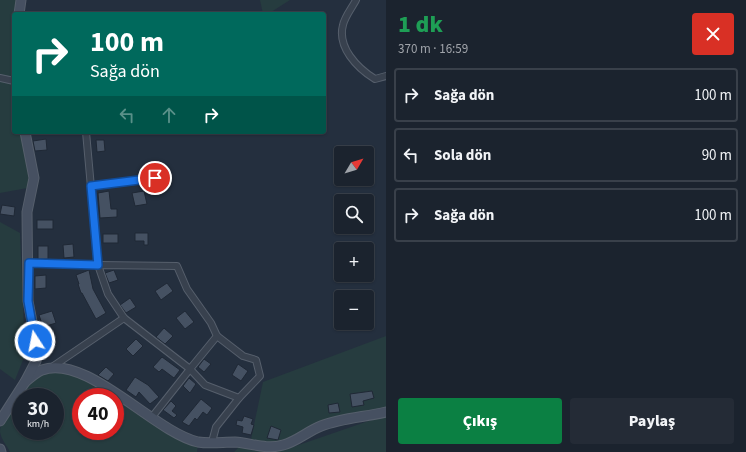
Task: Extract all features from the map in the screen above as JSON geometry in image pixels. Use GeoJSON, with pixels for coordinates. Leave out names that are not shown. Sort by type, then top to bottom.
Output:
{"type":"FeatureCollection","features":[{"type":"Feature","properties":{"kind":"street"},"geometry":{"type":"LineString","coordinates":[[19,12],[21,0]]}},
{"type":"Feature","properties":{"kind":"street"},"geometry":{"type":"LineString","coordinates":[[356,0],[343,23],[341,36],[345,50],[366,74],[375,79],[386,76]]}},
{"type":"Feature","properties":{"kind":"street"},"geometry":{"type":"LineString","coordinates":[[0,78],[12,81]]}},
{"type":"Feature","properties":{"kind":"street"},"geometry":{"type":"LineString","coordinates":[[0,421],[25,382],[36,362],[38,353],[28,301],[29,263],[27,212],[34,178],[25,134]]}},
{"type":"Feature","properties":{"kind":"street"},"geometry":{"type":"LineString","coordinates":[[86,134],[98,265],[108,294],[124,318],[190,369],[205,385],[239,398]]}},
{"type":"Feature","properties":{"kind":"street"},"geometry":{"type":"LineString","coordinates":[[91,186],[155,178]]}},
{"type":"Feature","properties":{"kind":"street"},"geometry":{"type":"LineString","coordinates":[[29,263],[177,266],[187,289],[211,322],[217,336],[243,356],[256,360],[260,376],[239,398],[216,427],[212,442]]}},
{"type":"Feature","properties":{"kind":"street"},"geometry":{"type":"LineString","coordinates":[[52,367],[124,318]]}},
{"type":"Feature","properties":{"kind":"street"},"geometry":{"type":"LineString","coordinates":[[152,417],[217,336]]}},
{"type":"Feature","properties":{"kind":"street"},"geometry":{"type":"LineString","coordinates":[[25,382],[41,370],[52,367],[68,368],[86,375],[180,435],[198,442],[236,442],[269,448],[284,445],[320,426],[386,412]]}},
{"type":"Feature","properties":{"kind":"green space"},"geometry":{"type":"Polygon","coordinates":[[[0,0],[23,0],[21,12],[12,12],[12,134],[22,134],[33,187],[0,193],[0,0]]]}},
{"type":"Feature","properties":{"kind":"green space"},"geometry":{"type":"Polygon","coordinates":[[[260,0],[290,0],[271,12],[263,12],[260,0]]]}},
{"type":"Feature","properties":{"kind":"green space"},"geometry":{"type":"Polygon","coordinates":[[[0,222],[20,233],[25,355],[15,380],[0,369],[0,222]]]}},
{"type":"Feature","properties":{"kind":"green space"},"geometry":{"type":"Polygon","coordinates":[[[386,336],[386,411],[326,424],[276,446],[293,447],[386,415],[386,452],[234,452],[243,443],[250,444],[263,382],[386,336]]]}},
{"type":"Feature","properties":{"kind":"green space"},"geometry":{"type":"Polygon","coordinates":[[[41,370],[76,371],[105,388],[72,388],[72,440],[124,440],[124,399],[198,442],[197,452],[10,452],[0,432],[1,425],[12,405],[12,440],[64,440],[64,388],[25,388],[41,370]]]}},
{"type":"Feature","properties":{"kind":"building"},"geometry":{"type":"Polygon","coordinates":[[[46,139],[47,150],[35,151],[33,141],[46,139]]]}},
{"type":"Feature","properties":{"kind":"building"},"geometry":{"type":"Polygon","coordinates":[[[96,140],[104,140],[105,151],[97,152],[96,140]]]}},
{"type":"Feature","properties":{"kind":"building"},"geometry":{"type":"Polygon","coordinates":[[[109,191],[111,209],[117,209],[117,217],[100,218],[98,193],[109,191]]]}},
{"type":"Feature","properties":{"kind":"building"},"geometry":{"type":"Polygon","coordinates":[[[144,191],[147,204],[135,206],[132,193],[144,191]]]}},
{"type":"Feature","properties":{"kind":"building"},"geometry":{"type":"Polygon","coordinates":[[[2,205],[15,207],[14,216],[0,214],[2,205]]]}},
{"type":"Feature","properties":{"kind":"building"},"geometry":{"type":"Polygon","coordinates":[[[37,220],[53,220],[53,229],[37,229],[37,220]]]}},
{"type":"Feature","properties":{"kind":"building"},"geometry":{"type":"Polygon","coordinates":[[[135,233],[148,233],[148,245],[144,245],[144,241],[135,241],[135,233]]]}},
{"type":"Feature","properties":{"kind":"building"},"geometry":{"type":"Polygon","coordinates":[[[103,234],[118,234],[118,243],[103,243],[103,234]]]}},
{"type":"Feature","properties":{"kind":"building"},"geometry":{"type":"Polygon","coordinates":[[[73,244],[74,257],[64,258],[63,245],[73,244]]]}},
{"type":"Feature","properties":{"kind":"building"},"geometry":{"type":"Polygon","coordinates":[[[38,246],[48,246],[48,259],[38,259],[38,246]]]}},
{"type":"Feature","properties":{"kind":"building"},"geometry":{"type":"Polygon","coordinates":[[[89,270],[93,289],[106,313],[96,319],[81,293],[76,275],[89,270]]]}},
{"type":"Feature","properties":{"kind":"building"},"geometry":{"type":"Polygon","coordinates":[[[114,270],[118,280],[109,283],[105,273],[114,270]]]}},
{"type":"Feature","properties":{"kind":"building"},"geometry":{"type":"Polygon","coordinates":[[[46,275],[46,288],[35,289],[35,276],[46,275]]]}},
{"type":"Feature","properties":{"kind":"building"},"geometry":{"type":"Polygon","coordinates":[[[167,283],[173,291],[161,300],[155,291],[167,283]]]}},
{"type":"Feature","properties":{"kind":"building"},"geometry":{"type":"Polygon","coordinates":[[[130,298],[136,307],[126,313],[120,305],[130,298]]]}},
{"type":"Feature","properties":{"kind":"building"},"geometry":{"type":"Polygon","coordinates":[[[52,311],[56,323],[43,327],[39,315],[52,311]]]}},
{"type":"Feature","properties":{"kind":"building"},"geometry":{"type":"Polygon","coordinates":[[[185,311],[194,322],[185,329],[176,318],[185,311]]]}},
{"type":"Feature","properties":{"kind":"building"},"geometry":{"type":"Polygon","coordinates":[[[164,328],[173,336],[165,344],[156,337],[164,328]]]}},
{"type":"Feature","properties":{"kind":"building"},"geometry":{"type":"Polygon","coordinates":[[[136,339],[143,346],[133,356],[126,349],[136,339]]]}},
{"type":"Feature","properties":{"kind":"building"},"geometry":{"type":"Polygon","coordinates":[[[162,357],[180,370],[174,378],[162,369],[159,372],[153,367],[162,357]]]}},
{"type":"Feature","properties":{"kind":"building"},"geometry":{"type":"Polygon","coordinates":[[[204,359],[211,364],[204,372],[198,367],[204,359]]]}},
{"type":"Feature","properties":{"kind":"building"},"geometry":{"type":"Polygon","coordinates":[[[238,364],[248,371],[241,381],[232,375],[238,364]]]}},
{"type":"Feature","properties":{"kind":"building"},"geometry":{"type":"Polygon","coordinates":[[[106,367],[114,374],[108,381],[98,375],[106,367]]]}},
{"type":"Feature","properties":{"kind":"building"},"geometry":{"type":"Polygon","coordinates":[[[135,377],[148,385],[159,397],[150,404],[139,392],[136,397],[126,390],[135,377]]]}},
{"type":"Feature","properties":{"kind":"building"},"geometry":{"type":"Polygon","coordinates":[[[189,378],[196,384],[190,393],[183,386],[189,378]]]}},
{"type":"Feature","properties":{"kind":"building"},"geometry":{"type":"Polygon","coordinates":[[[372,391],[374,398],[363,401],[364,405],[352,407],[350,394],[372,391]]]}},
{"type":"Feature","properties":{"kind":"building"},"geometry":{"type":"Polygon","coordinates":[[[201,399],[212,408],[207,415],[203,412],[197,420],[195,418],[189,426],[182,422],[201,399]]]}},
{"type":"Feature","properties":{"kind":"building"},"geometry":{"type":"Polygon","coordinates":[[[171,401],[176,406],[172,411],[177,415],[174,418],[163,410],[171,401]]]}},
{"type":"Feature","properties":{"kind":"building"},"geometry":{"type":"Polygon","coordinates":[[[338,403],[340,412],[329,413],[328,405],[338,403]]]}},
{"type":"Feature","properties":{"kind":"building"},"geometry":{"type":"Polygon","coordinates":[[[244,416],[253,419],[251,424],[254,425],[251,435],[242,433],[243,427],[236,425],[237,420],[242,421],[244,416]]]}},
{"type":"Feature","properties":{"kind":"building"},"geometry":{"type":"Polygon","coordinates":[[[271,426],[281,430],[278,440],[267,438],[271,426]]]}},
{"type":"Feature","properties":{"kind":"route"},"geometry":{"type":"LineString","coordinates":[[35,341],[28,301],[29,263],[98,265],[91,186],[155,178]]}}]}
